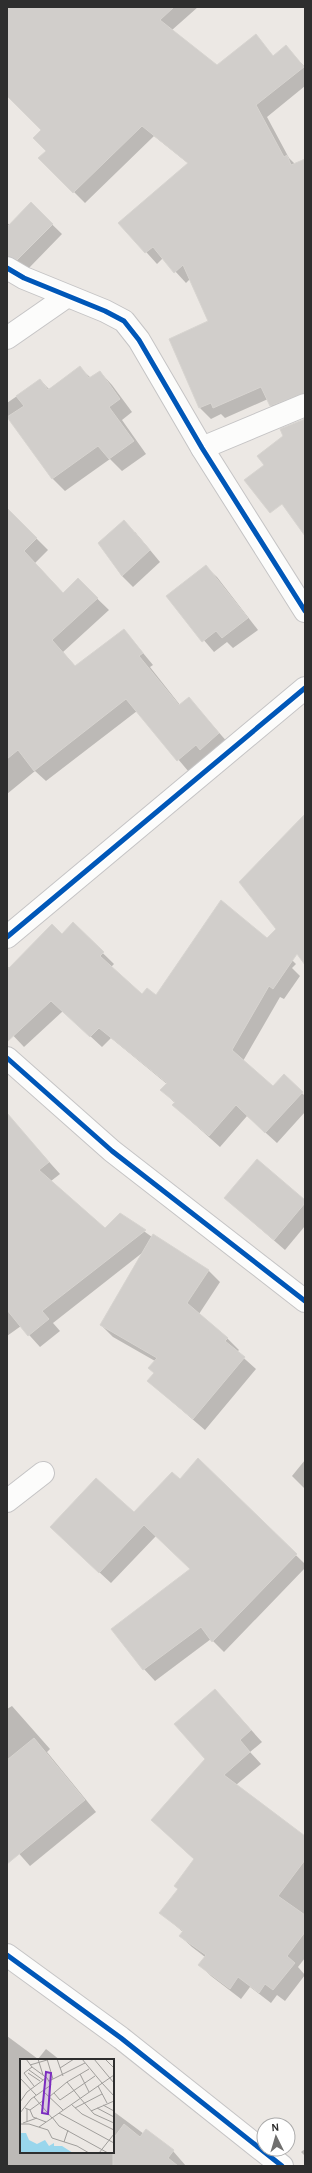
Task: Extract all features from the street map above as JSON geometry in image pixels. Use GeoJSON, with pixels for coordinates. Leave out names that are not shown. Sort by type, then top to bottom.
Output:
{"type":"FeatureCollection","features":[{"type":"Feature","properties":{"kind":"street"},"geometry":{"type":"LineString","coordinates":[[7,268],[24,278],[66,297],[105,311],[124,321],[138,340],[202,448],[305,611]]}},
{"type":"Feature","properties":{"kind":"street"},"geometry":{"type":"LineString","coordinates":[[7,338],[66,297]]}},
{"type":"Feature","properties":{"kind":"street"},"geometry":{"type":"LineString","coordinates":[[202,448],[305,405]]}},
{"type":"Feature","properties":{"kind":"street"},"geometry":{"type":"LineString","coordinates":[[7,937],[305,688]]}},
{"type":"Feature","properties":{"kind":"street"},"geometry":{"type":"LineString","coordinates":[[7,1058],[112,1151],[305,1301]]}},
{"type":"Feature","properties":{"kind":"street"},"geometry":{"type":"LineString","coordinates":[[7,1501],[43,1473]]}},
{"type":"Feature","properties":{"kind":"street"},"geometry":{"type":"LineString","coordinates":[[7,1955],[121,2038],[282,2166]]}},
{"type":"Feature","properties":{"kind":"building"},"geometry":{"type":"Polygon","coordinates":[[[7,7],[174,7],[160,20],[217,65],[256,34],[273,56],[286,45],[304,67],[256,105],[284,157],[287,155],[291,165],[305,159],[305,393],[270,406],[261,387],[213,408],[211,403],[199,408],[169,339],[208,321],[183,265],[174,273],[153,247],[145,253],[118,223],[188,163],[142,126],[73,193],[38,158],[46,151],[33,138],[41,130],[7,96],[7,7]]]}},
{"type":"Feature","properties":{"kind":"building"},"geometry":{"type":"Polygon","coordinates":[[[31,202],[53,224],[17,260],[7,256],[7,227],[31,202]]]}},
{"type":"Feature","properties":{"kind":"building"},"geometry":{"type":"Polygon","coordinates":[[[80,366],[89,378],[100,371],[120,399],[109,407],[134,441],[109,459],[98,446],[52,479],[7,417],[24,406],[16,396],[40,379],[48,390],[80,366]]]}},
{"type":"Feature","properties":{"kind":"building"},"geometry":{"type":"Polygon","coordinates":[[[305,419],[305,536],[282,504],[270,513],[244,480],[264,465],[257,456],[283,436],[280,429],[305,419]]]}},
{"type":"Feature","properties":{"kind":"building"},"geometry":{"type":"Polygon","coordinates":[[[7,508],[37,538],[24,551],[63,593],[78,578],[98,598],[52,640],[75,666],[124,629],[143,653],[139,656],[179,705],[189,697],[219,733],[200,750],[196,745],[177,761],[126,699],[34,771],[18,750],[7,759],[7,508]]]}},
{"type":"Feature","properties":{"kind":"building"},"geometry":{"type":"Polygon","coordinates":[[[124,520],[150,550],[122,576],[98,543],[124,520]]]}},
{"type":"Feature","properties":{"kind":"building"},"geometry":{"type":"Polygon","coordinates":[[[206,565],[248,618],[222,638],[216,631],[202,642],[166,596],[206,565]]]}},
{"type":"Feature","properties":{"kind":"building"},"geometry":{"type":"Polygon","coordinates":[[[305,814],[305,965],[297,954],[273,989],[269,986],[232,1050],[273,1086],[284,1074],[303,1092],[265,1133],[236,1105],[209,1136],[172,1105],[175,1102],[160,1090],[167,1083],[99,1028],[90,1037],[51,1001],[7,1042],[7,970],[52,924],[62,934],[73,922],[104,952],[100,956],[142,994],[147,988],[156,995],[221,900],[267,938],[276,929],[239,882],[305,814]]]}},
{"type":"Feature","properties":{"kind":"building"},"geometry":{"type":"Polygon","coordinates":[[[7,1113],[49,1162],[39,1170],[105,1228],[120,1213],[146,1230],[42,1311],[49,1319],[28,1336],[7,1310],[7,1113]]]}},
{"type":"Feature","properties":{"kind":"building"},"geometry":{"type":"Polygon","coordinates":[[[257,1159],[305,1200],[305,1203],[274,1240],[224,1198],[257,1159]]]}},
{"type":"Feature","properties":{"kind":"building"},"geometry":{"type":"Polygon","coordinates":[[[153,1234],[209,1270],[187,1303],[228,1338],[225,1341],[245,1357],[193,1419],[147,1381],[154,1373],[148,1368],[157,1358],[100,1325],[153,1234]]]}},
{"type":"Feature","properties":{"kind":"building"},"geometry":{"type":"Polygon","coordinates":[[[198,1458],[297,1554],[212,1642],[201,1627],[143,1670],[111,1629],[190,1569],[144,1525],[99,1573],[50,1527],[96,1478],[134,1512],[172,1472],[180,1479],[198,1458]]]}},
{"type":"Feature","properties":{"kind":"building"},"geometry":{"type":"Polygon","coordinates":[[[215,1689],[251,1730],[240,1740],[250,1752],[224,1775],[305,1836],[305,1860],[278,1896],[305,1915],[305,1932],[287,1956],[295,1963],[273,1990],[265,1984],[259,1993],[238,1977],[230,1989],[198,1965],[206,1955],[179,1936],[183,1931],[159,1913],[178,1889],[174,1886],[194,1859],[151,1820],[205,1759],[174,1724],[215,1689]]]}},
{"type":"Feature","properties":{"kind":"building"},"geometry":{"type":"Polygon","coordinates":[[[34,1738],[85,1800],[7,1864],[7,1760],[34,1738]]]}},
{"type":"Feature","properties":{"kind":"building"},"geometry":{"type":"Polygon","coordinates":[[[124,2124],[140,2137],[146,2129],[174,2150],[168,2158],[178,2166],[113,2166],[114,2138],[124,2124]]]}},
{"type":"Feature","properties":{"kind":"cycle path"},"geometry":{"type":"LineString","coordinates":[[7,268],[24,278],[105,311],[124,321],[139,340],[202,448],[305,611]]}},
{"type":"Feature","properties":{"kind":"cycle path"},"geometry":{"type":"LineString","coordinates":[[7,937],[305,688]]}},
{"type":"Feature","properties":{"kind":"cycle path"},"geometry":{"type":"LineString","coordinates":[[7,1058],[112,1151],[305,1301]]}},
{"type":"Feature","properties":{"kind":"cycle path"},"geometry":{"type":"LineString","coordinates":[[7,1955],[121,2038],[282,2166]]}}]}
